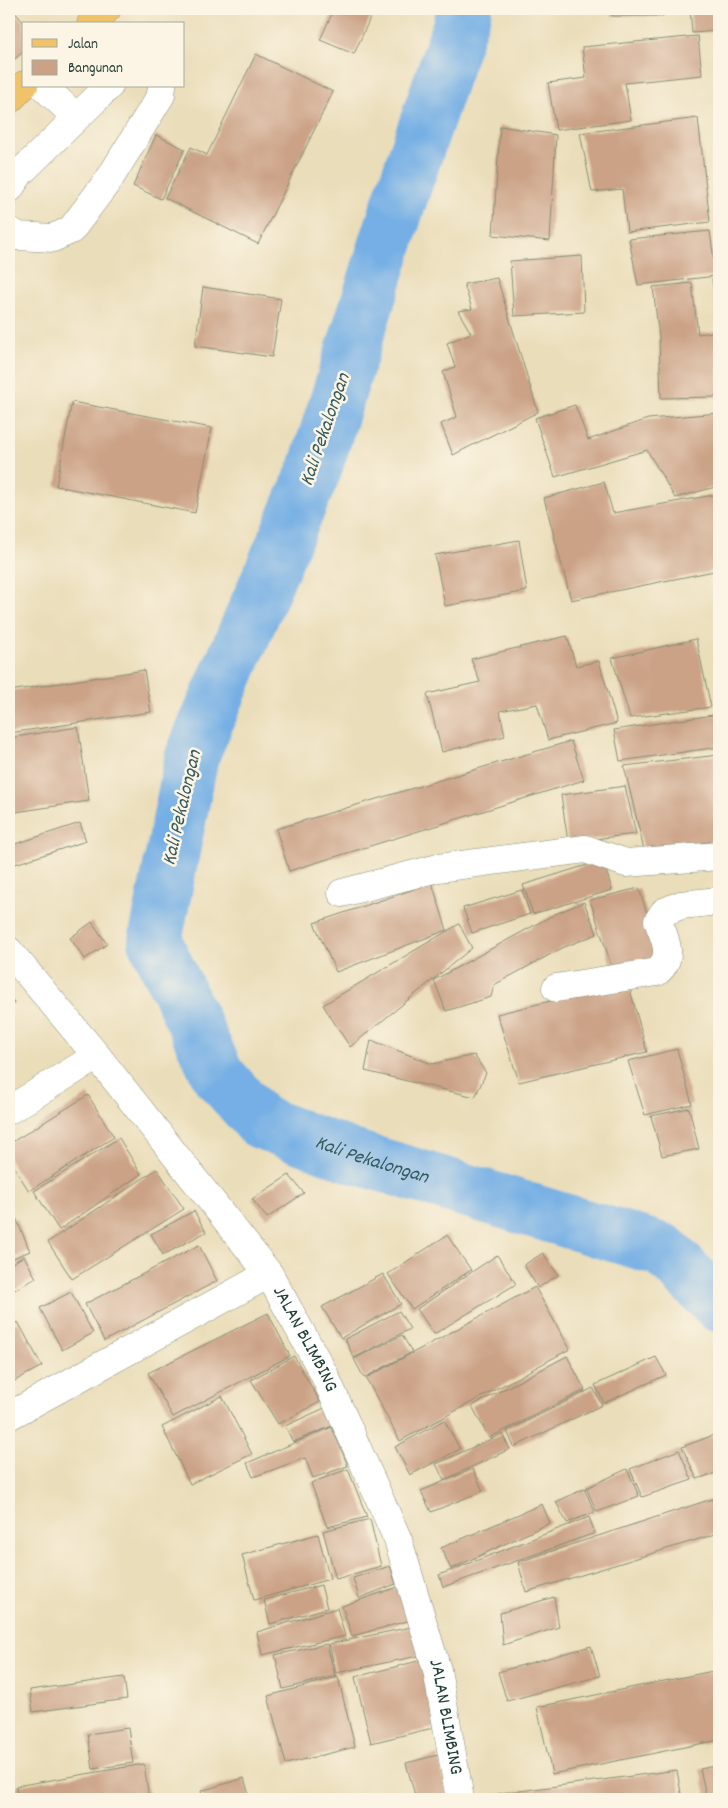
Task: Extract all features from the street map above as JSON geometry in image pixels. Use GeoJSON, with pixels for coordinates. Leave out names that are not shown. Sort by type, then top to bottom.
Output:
{"type":"FeatureCollection","features":[{"type":"Feature","properties":{"kind":"main road"},"geometry":{"type":"LineString","coordinates":[[9,100],[22,87]]}},
{"type":"Feature","properties":{"kind":"street"},"geometry":{"type":"LineString","coordinates":[[45,88],[76,117]]}},
{"type":"Feature","properties":{"kind":"street"},"geometry":{"type":"LineString","coordinates":[[9,189],[20,173],[107,88]]}},
{"type":"Feature","properties":{"kind":"street"},"geometry":{"type":"LineString","coordinates":[[9,230],[17,236],[53,238],[71,230],[110,178],[161,95],[162,88]]}},
{"type":"Feature","properties":{"kind":"street"},"geometry":{"type":"LineString","coordinates":[[342,893],[438,868],[584,848],[626,863],[719,856]]}},
{"type":"Feature","properties":{"kind":"street"},"geometry":{"type":"LineString","coordinates":[[556,988],[657,972],[664,967],[668,949],[658,921],[664,912],[681,905],[719,901]]}},
{"type":"Feature","properties":{"kind":"street","name":"JALAN BLIMBING"},"geometry":{"type":"LineString","coordinates":[[9,951],[97,1056],[268,1274],[324,1374],[398,1540],[436,1670],[460,1799]]}},
{"type":"Feature","properties":{"kind":"street"},"geometry":{"type":"LineString","coordinates":[[9,1110],[97,1056]]}},
{"type":"Feature","properties":{"kind":"street"},"geometry":{"type":"LineString","coordinates":[[9,1416],[268,1274]]}},
{"type":"Feature","properties":{"kind":"building"},"geometry":{"type":"Polygon","coordinates":[[[9,9],[12,9],[23,22],[22,53],[9,64],[9,9]]]}},
{"type":"Feature","properties":{"kind":"building"},"geometry":{"type":"Polygon","coordinates":[[[334,9],[374,9],[354,54],[320,40],[334,9]]]}},
{"type":"Feature","properties":{"kind":"building"},"geometry":{"type":"Polygon","coordinates":[[[611,9],[663,9],[663,16],[612,16],[611,9]]]}},
{"type":"Feature","properties":{"kind":"building"},"geometry":{"type":"Polygon","coordinates":[[[690,9],[719,9],[719,31],[692,33],[690,9]]]}},
{"type":"Feature","properties":{"kind":"building"},"geometry":{"type":"Polygon","coordinates":[[[698,36],[702,75],[625,83],[631,120],[556,130],[548,83],[586,78],[582,47],[698,36]]]}},
{"type":"Feature","properties":{"kind":"building"},"geometry":{"type":"Polygon","coordinates":[[[256,54],[333,92],[258,244],[165,198],[191,147],[207,155],[256,54]]]}},
{"type":"Feature","properties":{"kind":"building"},"geometry":{"type":"Polygon","coordinates":[[[698,118],[710,222],[627,232],[622,189],[592,192],[580,133],[698,118]]]}},
{"type":"Feature","properties":{"kind":"building"},"geometry":{"type":"Polygon","coordinates":[[[500,126],[556,135],[550,241],[493,235],[500,126]]]}},
{"type":"Feature","properties":{"kind":"building"},"geometry":{"type":"Polygon","coordinates":[[[156,135],[185,149],[161,199],[133,186],[156,135]]]}},
{"type":"Feature","properties":{"kind":"building"},"geometry":{"type":"Polygon","coordinates":[[[710,231],[716,276],[638,285],[629,239],[710,231]]]}},
{"type":"Feature","properties":{"kind":"building"},"geometry":{"type":"Polygon","coordinates":[[[582,256],[584,312],[514,316],[510,261],[582,256]]]}},
{"type":"Feature","properties":{"kind":"building"},"geometry":{"type":"Polygon","coordinates":[[[497,278],[538,412],[453,455],[441,424],[457,417],[443,372],[455,367],[447,343],[471,333],[458,311],[472,309],[464,284],[497,278]]]}},
{"type":"Feature","properties":{"kind":"building"},"geometry":{"type":"Polygon","coordinates":[[[719,278],[719,330],[718,330],[712,279],[719,278]]]}},
{"type":"Feature","properties":{"kind":"building"},"geometry":{"type":"Polygon","coordinates":[[[692,283],[698,334],[719,331],[719,397],[661,398],[659,337],[653,287],[692,283]]]}},
{"type":"Feature","properties":{"kind":"building"},"geometry":{"type":"Polygon","coordinates":[[[203,287],[281,299],[272,357],[195,346],[203,287]]]}},
{"type":"Feature","properties":{"kind":"building"},"geometry":{"type":"Polygon","coordinates":[[[72,402],[212,428],[195,513],[56,486],[72,402]]]}},
{"type":"Feature","properties":{"kind":"building"},"geometry":{"type":"Polygon","coordinates":[[[575,405],[588,440],[648,419],[719,413],[719,486],[675,498],[647,450],[555,477],[535,418],[575,405]]]}},
{"type":"Feature","properties":{"kind":"building"},"geometry":{"type":"Polygon","coordinates":[[[604,482],[613,513],[719,494],[719,570],[571,600],[544,498],[604,482]]]}},
{"type":"Feature","properties":{"kind":"building"},"geometry":{"type":"Polygon","coordinates":[[[519,540],[527,591],[445,606],[435,555],[519,540]]]}},
{"type":"Feature","properties":{"kind":"building"},"geometry":{"type":"Polygon","coordinates":[[[567,636],[576,666],[599,661],[617,723],[548,740],[537,704],[500,711],[505,736],[442,752],[427,694],[480,682],[471,659],[567,636]]]}},
{"type":"Feature","properties":{"kind":"building"},"geometry":{"type":"Polygon","coordinates":[[[696,639],[711,707],[630,718],[612,658],[696,639]]]}},
{"type":"Feature","properties":{"kind":"building"},"geometry":{"type":"Polygon","coordinates":[[[144,670],[151,712],[9,733],[9,691],[144,670]]]}},
{"type":"Feature","properties":{"kind":"building"},"geometry":{"type":"Polygon","coordinates":[[[719,714],[719,747],[620,761],[614,730],[719,714]]]}},
{"type":"Feature","properties":{"kind":"building"},"geometry":{"type":"Polygon","coordinates":[[[78,727],[89,801],[9,813],[9,738],[78,727]]]}},
{"type":"Feature","properties":{"kind":"building"},"geometry":{"type":"Polygon","coordinates":[[[571,741],[584,780],[289,871],[276,829],[571,741]]]}},
{"type":"Feature","properties":{"kind":"building"},"geometry":{"type":"Polygon","coordinates":[[[719,755],[719,840],[645,854],[624,766],[719,755]]]}},
{"type":"Feature","properties":{"kind":"building"},"geometry":{"type":"Polygon","coordinates":[[[625,786],[636,834],[568,842],[561,795],[625,786]]]}},
{"type":"Feature","properties":{"kind":"building"},"geometry":{"type":"Polygon","coordinates":[[[80,823],[86,841],[9,866],[9,846],[80,823]]]}},
{"type":"Feature","properties":{"kind":"building"},"geometry":{"type":"Polygon","coordinates":[[[603,860],[612,890],[533,914],[523,885],[603,860]]]}},
{"type":"Feature","properties":{"kind":"building"},"geometry":{"type":"Polygon","coordinates":[[[432,883],[447,930],[336,972],[314,923],[432,883]]]}},
{"type":"Feature","properties":{"kind":"building"},"geometry":{"type":"Polygon","coordinates":[[[639,888],[663,965],[615,977],[590,900],[639,888]]]}},
{"type":"Feature","properties":{"kind":"building"},"geometry":{"type":"Polygon","coordinates":[[[522,890],[530,914],[472,933],[463,908],[522,890]]]}},
{"type":"Feature","properties":{"kind":"building"},"geometry":{"type":"Polygon","coordinates":[[[584,902],[597,934],[562,948],[494,985],[491,997],[446,1011],[434,980],[555,914],[584,902]]]}},
{"type":"Feature","properties":{"kind":"building"},"geometry":{"type":"Polygon","coordinates":[[[92,922],[107,944],[85,959],[70,938],[92,922]]]}},
{"type":"Feature","properties":{"kind":"building"},"geometry":{"type":"Polygon","coordinates":[[[459,924],[472,948],[350,1047],[323,1005],[459,924]]]}},
{"type":"Feature","properties":{"kind":"building"},"geometry":{"type":"Polygon","coordinates":[[[628,982],[647,1052],[519,1082],[497,1014],[628,982]]]}},
{"type":"Feature","properties":{"kind":"building"},"geometry":{"type":"Polygon","coordinates":[[[9,994],[14,1003],[9,1006],[9,994]]]}},
{"type":"Feature","properties":{"kind":"building"},"geometry":{"type":"Polygon","coordinates":[[[371,1040],[432,1064],[474,1055],[486,1073],[475,1097],[365,1071],[371,1040]]]}},
{"type":"Feature","properties":{"kind":"building"},"geometry":{"type":"Polygon","coordinates":[[[677,1049],[692,1104],[645,1115],[628,1061],[677,1049]]]}},
{"type":"Feature","properties":{"kind":"building"},"geometry":{"type":"Polygon","coordinates":[[[719,1083],[719,1105],[713,1084],[719,1083]]]}},
{"type":"Feature","properties":{"kind":"building"},"geometry":{"type":"Polygon","coordinates":[[[88,1095],[114,1137],[29,1191],[9,1159],[9,1144],[88,1095]]]}},
{"type":"Feature","properties":{"kind":"building"},"geometry":{"type":"Polygon","coordinates":[[[689,1108],[699,1149],[662,1156],[651,1116],[689,1108]]]}},
{"type":"Feature","properties":{"kind":"building"},"geometry":{"type":"Polygon","coordinates":[[[119,1138],[141,1174],[59,1230],[34,1191],[119,1138]]]}},
{"type":"Feature","properties":{"kind":"building"},"geometry":{"type":"Polygon","coordinates":[[[157,1169],[184,1209],[72,1279],[48,1242],[157,1169]]]}},
{"type":"Feature","properties":{"kind":"building"},"geometry":{"type":"Polygon","coordinates":[[[289,1175],[304,1193],[267,1218],[252,1199],[289,1175]]]}},
{"type":"Feature","properties":{"kind":"building"},"geometry":{"type":"Polygon","coordinates":[[[194,1211],[206,1232],[163,1255],[151,1234],[194,1211]]]}},
{"type":"Feature","properties":{"kind":"building"},"geometry":{"type":"Polygon","coordinates":[[[16,1218],[30,1251],[9,1260],[9,1221],[16,1218]]]}},
{"type":"Feature","properties":{"kind":"building"},"geometry":{"type":"Polygon","coordinates":[[[447,1235],[471,1270],[412,1309],[388,1274],[447,1235]]]}},
{"type":"Feature","properties":{"kind":"building"},"geometry":{"type":"Polygon","coordinates":[[[199,1245],[217,1281],[104,1341],[85,1304],[199,1245]]]}},
{"type":"Feature","properties":{"kind":"building"},"geometry":{"type":"Polygon","coordinates":[[[543,1253],[558,1275],[538,1288],[524,1265],[543,1253]]]}},
{"type":"Feature","properties":{"kind":"building"},"geometry":{"type":"Polygon","coordinates":[[[497,1255],[516,1284],[434,1334],[417,1309],[497,1255]]]}},
{"type":"Feature","properties":{"kind":"building"},"geometry":{"type":"Polygon","coordinates":[[[24,1256],[36,1278],[9,1293],[9,1265],[24,1256]]]}},
{"type":"Feature","properties":{"kind":"building"},"geometry":{"type":"Polygon","coordinates":[[[383,1274],[401,1304],[341,1338],[322,1307],[383,1274]]]}},
{"type":"Feature","properties":{"kind":"building"},"geometry":{"type":"Polygon","coordinates":[[[535,1287],[570,1349],[400,1441],[366,1378],[535,1287]]]}},
{"type":"Feature","properties":{"kind":"building"},"geometry":{"type":"Polygon","coordinates":[[[71,1292],[93,1333],[62,1350],[40,1308],[71,1292]]]}},
{"type":"Feature","properties":{"kind":"building"},"geometry":{"type":"Polygon","coordinates":[[[399,1311],[410,1329],[354,1358],[345,1339],[399,1311]]]}},
{"type":"Feature","properties":{"kind":"building"},"geometry":{"type":"Polygon","coordinates":[[[268,1313],[290,1356],[173,1417],[148,1373],[268,1313]]]}},
{"type":"Feature","properties":{"kind":"building"},"geometry":{"type":"Polygon","coordinates":[[[18,1322],[42,1366],[9,1384],[9,1327],[18,1322]]]}},
{"type":"Feature","properties":{"kind":"building"},"geometry":{"type":"Polygon","coordinates":[[[402,1335],[412,1352],[364,1378],[354,1359],[402,1335]]]}},
{"type":"Feature","properties":{"kind":"building"},"geometry":{"type":"Polygon","coordinates":[[[294,1356],[320,1402],[278,1424],[251,1380],[294,1356]]]}},
{"type":"Feature","properties":{"kind":"building"},"geometry":{"type":"Polygon","coordinates":[[[567,1356],[585,1390],[489,1438],[472,1406],[567,1356]]]}},
{"type":"Feature","properties":{"kind":"building"},"geometry":{"type":"Polygon","coordinates":[[[656,1357],[666,1375],[604,1403],[595,1385],[656,1357]]]}},
{"type":"Feature","properties":{"kind":"building"},"geometry":{"type":"Polygon","coordinates":[[[593,1388],[602,1405],[514,1447],[507,1431],[593,1388]]]}},
{"type":"Feature","properties":{"kind":"building"},"geometry":{"type":"Polygon","coordinates":[[[222,1396],[252,1454],[190,1484],[162,1427],[222,1396]]]}},
{"type":"Feature","properties":{"kind":"building"},"geometry":{"type":"Polygon","coordinates":[[[329,1406],[337,1424],[293,1442],[285,1426],[329,1406]]]}},
{"type":"Feature","properties":{"kind":"building"},"geometry":{"type":"Polygon","coordinates":[[[444,1420],[460,1449],[410,1475],[395,1447],[444,1420]]]}},
{"type":"Feature","properties":{"kind":"building"},"geometry":{"type":"Polygon","coordinates":[[[332,1427],[348,1466],[313,1478],[305,1458],[253,1477],[247,1463],[332,1427]]]}},
{"type":"Feature","properties":{"kind":"building"},"geometry":{"type":"Polygon","coordinates":[[[719,1433],[719,1472],[697,1479],[682,1447],[719,1433]]]}},
{"type":"Feature","properties":{"kind":"building"},"geometry":{"type":"Polygon","coordinates":[[[502,1434],[510,1449],[444,1480],[436,1464],[502,1434]]]}},
{"type":"Feature","properties":{"kind":"building"},"geometry":{"type":"Polygon","coordinates":[[[679,1450],[692,1480],[642,1497],[630,1469],[679,1450]]]}},
{"type":"Feature","properties":{"kind":"building"},"geometry":{"type":"Polygon","coordinates":[[[348,1469],[367,1517],[327,1527],[311,1483],[348,1469]]]}},
{"type":"Feature","properties":{"kind":"building"},"geometry":{"type":"Polygon","coordinates":[[[473,1469],[483,1491],[431,1512],[421,1491],[473,1469]]]}},
{"type":"Feature","properties":{"kind":"building"},"geometry":{"type":"Polygon","coordinates":[[[627,1469],[639,1496],[597,1512],[586,1488],[627,1469]]]}},
{"type":"Feature","properties":{"kind":"building"},"geometry":{"type":"Polygon","coordinates":[[[584,1489],[595,1512],[567,1523],[556,1502],[584,1489]]]}},
{"type":"Feature","properties":{"kind":"building"},"geometry":{"type":"Polygon","coordinates":[[[712,1499],[719,1519],[719,1533],[526,1592],[518,1562],[712,1499]]]}},
{"type":"Feature","properties":{"kind":"building"},"geometry":{"type":"Polygon","coordinates":[[[542,1504],[550,1523],[451,1569],[441,1548],[542,1504]]]}},
{"type":"Feature","properties":{"kind":"building"},"geometry":{"type":"Polygon","coordinates":[[[589,1517],[595,1533],[443,1587],[439,1575],[589,1517]]]}},
{"type":"Feature","properties":{"kind":"building"},"geometry":{"type":"Polygon","coordinates":[[[370,1519],[381,1566],[336,1579],[323,1531],[370,1519]]]}},
{"type":"Feature","properties":{"kind":"building"},"geometry":{"type":"Polygon","coordinates":[[[318,1534],[330,1579],[254,1600],[242,1555],[318,1534]]]}},
{"type":"Feature","properties":{"kind":"building"},"geometry":{"type":"Polygon","coordinates":[[[390,1566],[396,1584],[359,1598],[353,1578],[390,1566]]]}},
{"type":"Feature","properties":{"kind":"building"},"geometry":{"type":"Polygon","coordinates":[[[321,1585],[327,1608],[270,1624],[264,1600],[321,1585]]]}},
{"type":"Feature","properties":{"kind":"building"},"geometry":{"type":"Polygon","coordinates":[[[404,1585],[415,1619],[352,1636],[342,1606],[404,1585]]]}},
{"type":"Feature","properties":{"kind":"building"},"geometry":{"type":"Polygon","coordinates":[[[554,1597],[559,1627],[503,1645],[500,1613],[554,1597]]]}},
{"type":"Feature","properties":{"kind":"building"},"geometry":{"type":"Polygon","coordinates":[[[337,1608],[345,1636],[262,1655],[257,1632],[337,1608]]]}},
{"type":"Feature","properties":{"kind":"building"},"geometry":{"type":"Polygon","coordinates":[[[416,1626],[423,1655],[336,1673],[329,1644],[416,1626]]]}},
{"type":"Feature","properties":{"kind":"building"},"geometry":{"type":"Polygon","coordinates":[[[327,1644],[335,1676],[283,1689],[275,1655],[327,1644]]]}},
{"type":"Feature","properties":{"kind":"building"},"geometry":{"type":"Polygon","coordinates":[[[591,1646],[600,1676],[507,1701],[498,1672],[591,1646]]]}},
{"type":"Feature","properties":{"kind":"building"},"geometry":{"type":"Polygon","coordinates":[[[422,1660],[437,1727],[371,1743],[355,1677],[422,1660]]]}},
{"type":"Feature","properties":{"kind":"building"},"geometry":{"type":"Polygon","coordinates":[[[713,1671],[719,1704],[719,1740],[552,1774],[537,1707],[713,1671]]]}},
{"type":"Feature","properties":{"kind":"building"},"geometry":{"type":"Polygon","coordinates":[[[124,1677],[127,1699],[33,1712],[30,1690],[124,1677]]]}},
{"type":"Feature","properties":{"kind":"building"},"geometry":{"type":"Polygon","coordinates":[[[338,1677],[355,1747],[286,1764],[268,1696],[338,1677]]]}},
{"type":"Feature","properties":{"kind":"building"},"geometry":{"type":"Polygon","coordinates":[[[128,1728],[133,1763],[93,1769],[88,1734],[128,1728]]]}},
{"type":"Feature","properties":{"kind":"building"},"geometry":{"type":"Polygon","coordinates":[[[438,1755],[448,1798],[416,1799],[406,1763],[438,1755]]]}},
{"type":"Feature","properties":{"kind":"building"},"geometry":{"type":"Polygon","coordinates":[[[144,1764],[149,1799],[18,1799],[16,1786],[144,1764]]]}},
{"type":"Feature","properties":{"kind":"building"},"geometry":{"type":"Polygon","coordinates":[[[719,1765],[719,1799],[707,1799],[700,1769],[719,1765]]]}},
{"type":"Feature","properties":{"kind":"building"},"geometry":{"type":"Polygon","coordinates":[[[677,1770],[682,1799],[498,1799],[497,1794],[677,1770]]]}},
{"type":"Feature","properties":{"kind":"building"},"geometry":{"type":"Polygon","coordinates":[[[244,1778],[250,1799],[203,1799],[201,1791],[244,1778]]]}},
{"type":"Feature","properties":{"kind":"waterway","name":"Kali Pekalongan"},"geometry":{"type":"LineString","coordinates":[[465,9],[398,206],[315,469],[192,756],[155,941],[218,1075],[260,1122],[352,1156],[663,1250],[719,1305]]}}]}
